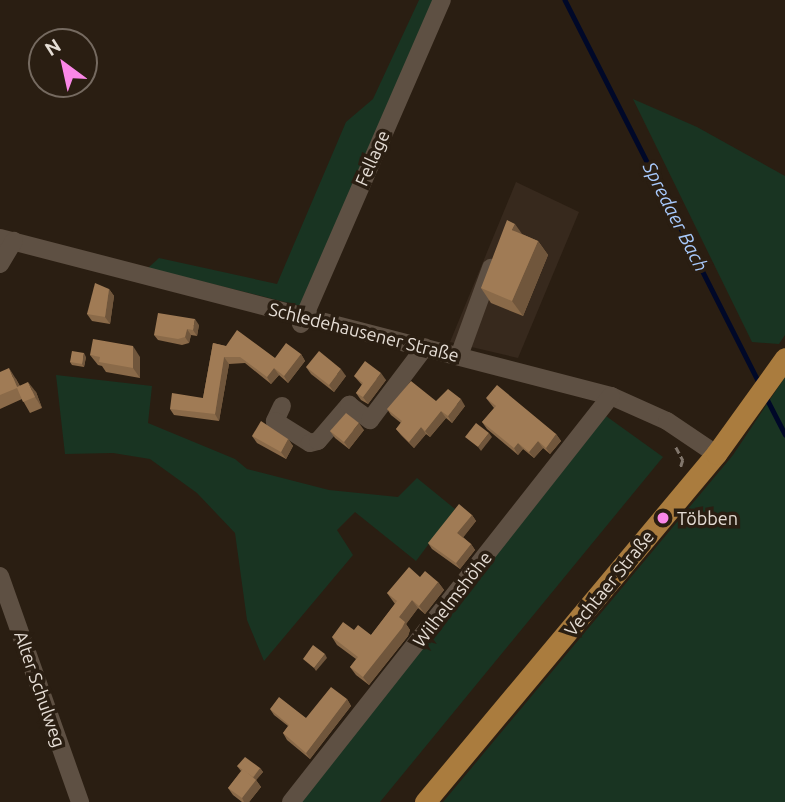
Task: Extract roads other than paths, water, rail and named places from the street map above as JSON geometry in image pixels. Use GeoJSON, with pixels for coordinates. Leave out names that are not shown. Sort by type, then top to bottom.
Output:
{"type":"FeatureCollection","features":[{"type":"Feature","properties":{"kind":"main road","name":"Vechtaer Straße"},"geometry":{"type":"LineString","coordinates":[[425,802],[716,454],[782,363]]}},
{"type":"Feature","properties":{"kind":"street","name":"Fellage"},"geometry":{"type":"LineString","coordinates":[[302,320],[442,0]]}},
{"type":"Feature","properties":{"kind":"street","name":"Schledehausener Straße"},"geometry":{"type":"LineString","coordinates":[[7,239],[302,320],[425,347],[611,396],[667,421],[716,454]]}},
{"type":"Feature","properties":{"kind":"street"},"geometry":{"type":"LineString","coordinates":[[0,264],[7,239]]}},
{"type":"Feature","properties":{"kind":"street"},"geometry":{"type":"LineString","coordinates":[[460,356],[498,251]]}},
{"type":"Feature","properties":{"kind":"street"},"geometry":{"type":"LineString","coordinates":[[282,406],[275,421],[310,443],[318,442],[349,405],[370,420],[425,347]]}},
{"type":"Feature","properties":{"kind":"street","name":"Wilhelmshöhe"},"geometry":{"type":"LineString","coordinates":[[291,802],[611,396]]}},
{"type":"Feature","properties":{"kind":"street","name":"Alter Schulweg"},"geometry":{"type":"LineString","coordinates":[[0,576],[80,802]]}},
{"type":"Feature","properties":{"kind":"waterway","name":"Spredaer Bach"},"geometry":{"type":"LineString","coordinates":[[565,0],[759,383]]}},
{"type":"Feature","properties":{"kind":"waterway","name":"Spredaer Bach"},"geometry":{"type":"LineString","coordinates":[[766,397],[785,434]]}},
{"type":"Feature","properties":{"kind":"place","name":"Többen"},"geometry":{"type":"Point","coordinates":[663,518]}}]}
